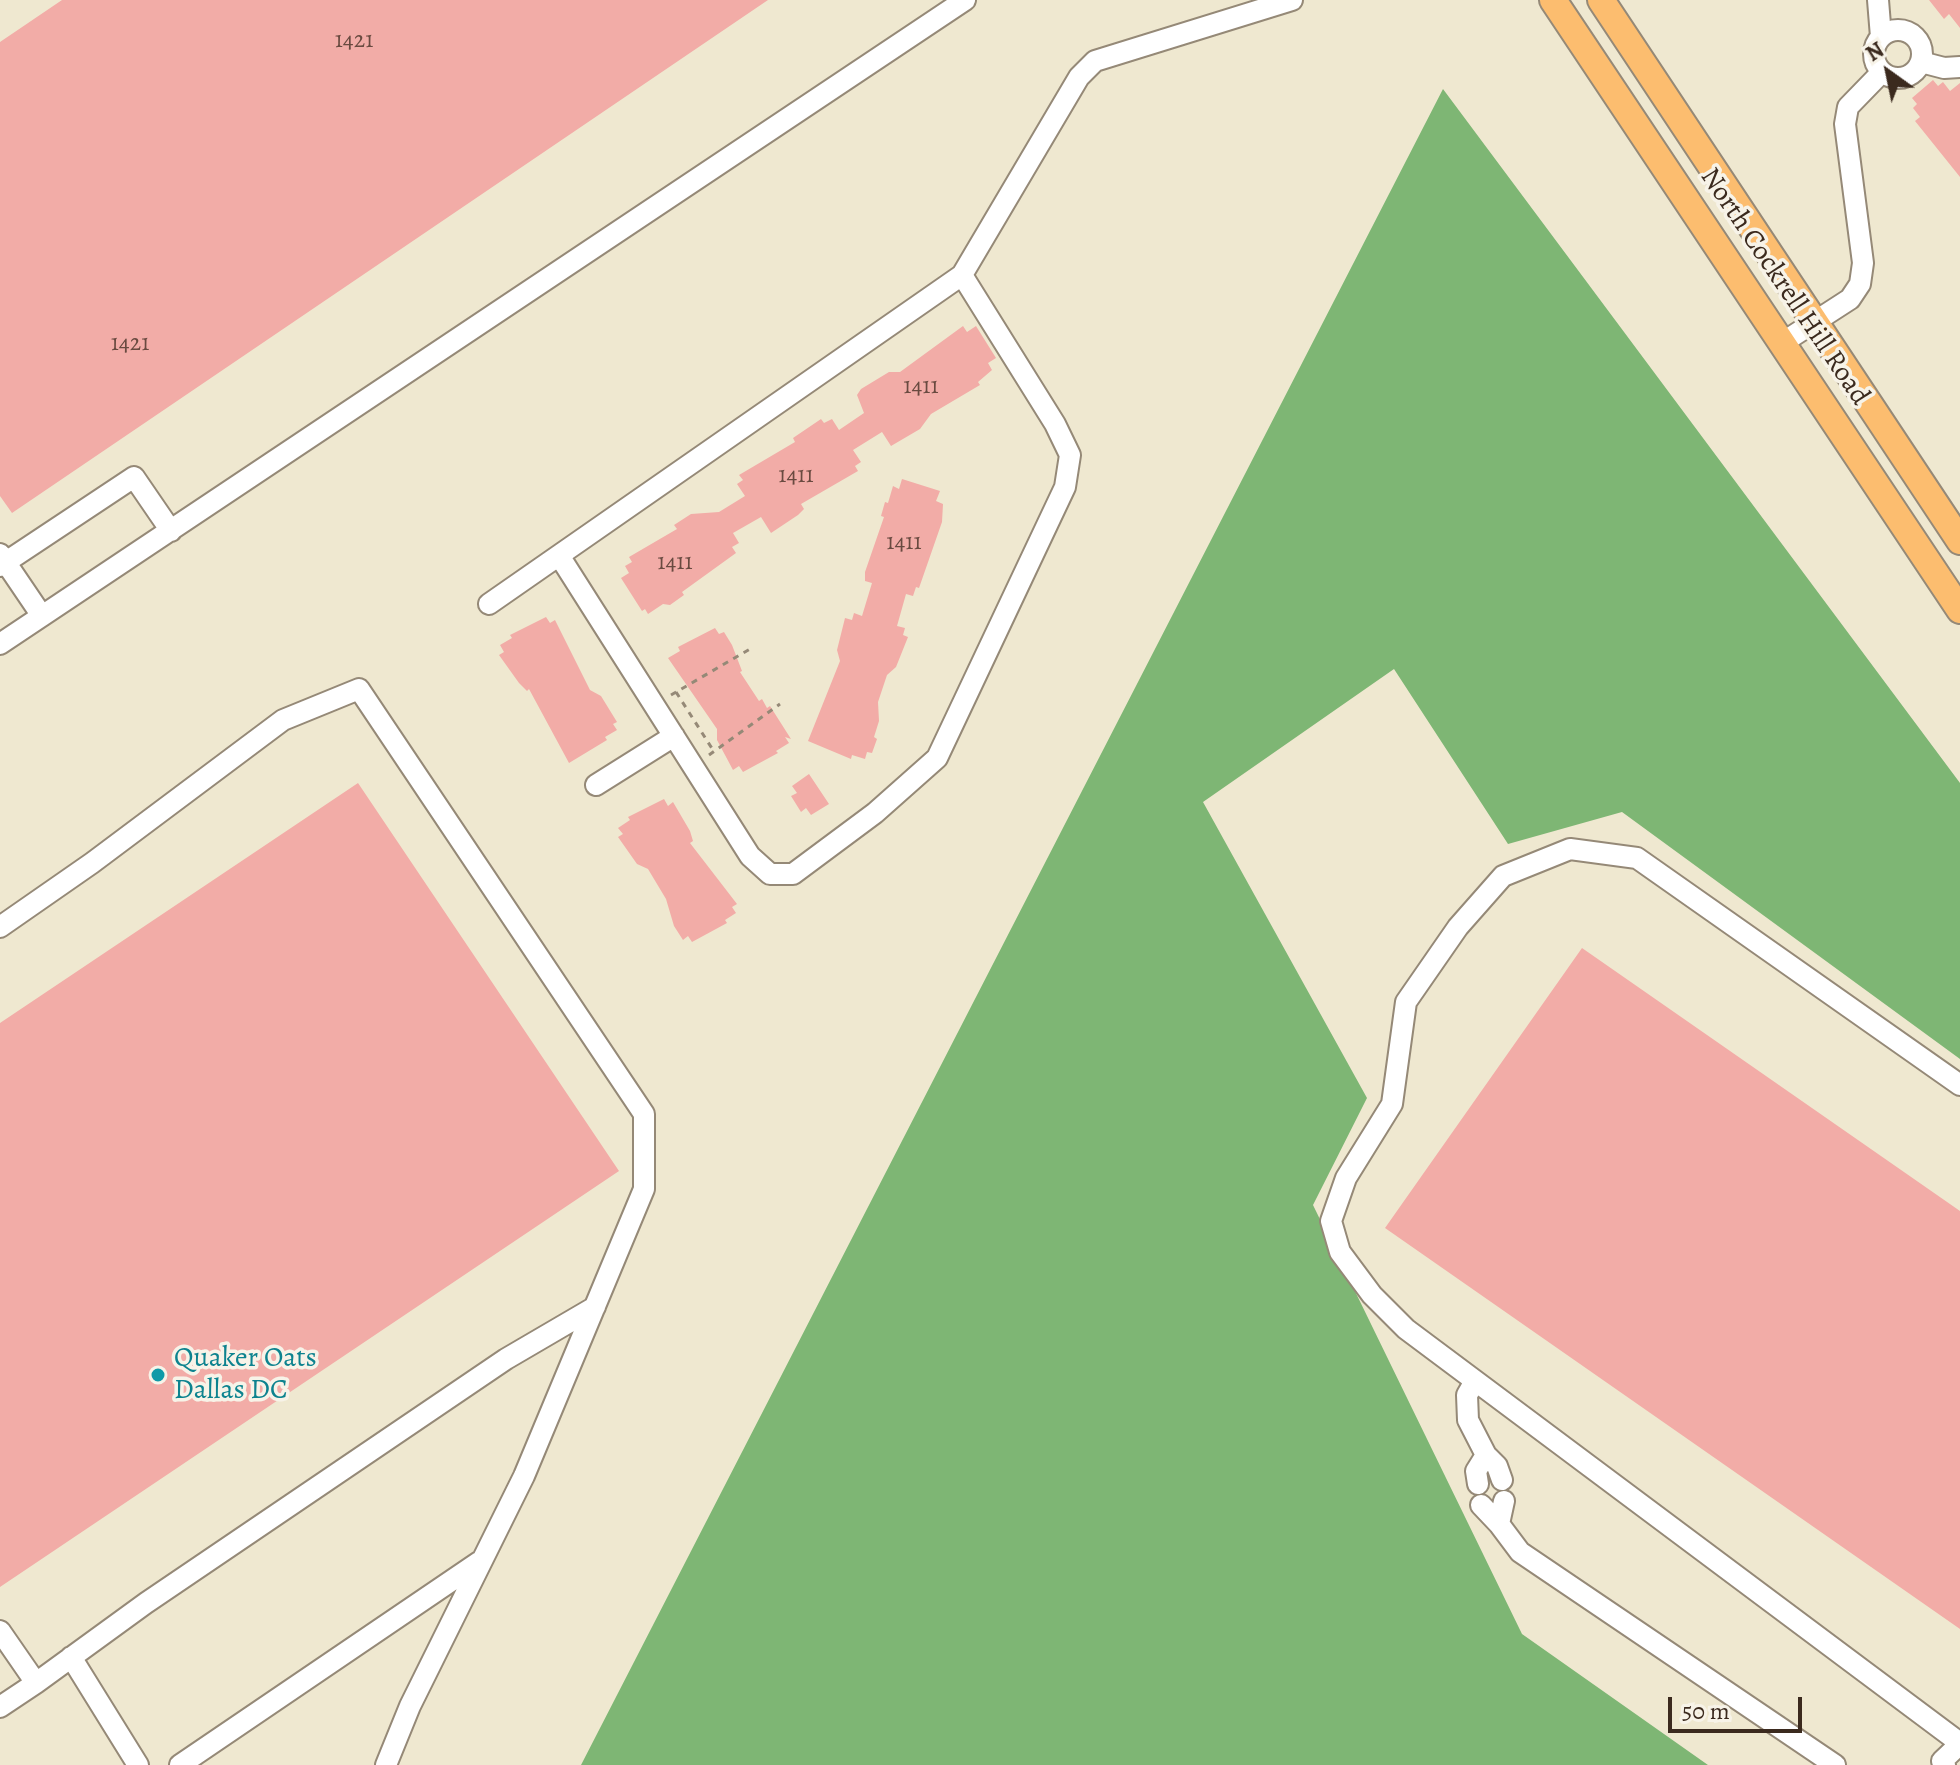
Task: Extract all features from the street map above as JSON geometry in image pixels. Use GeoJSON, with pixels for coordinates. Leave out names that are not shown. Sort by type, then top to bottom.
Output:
{"type":"FeatureCollection","features":[{"type":"Feature","properties":{"kind":"main road","name":"North Cockrell Hill Road"},"geometry":{"type":"LineString","coordinates":[[1553,0],[1960,610]]}},
{"type":"Feature","properties":{"kind":"main road","name":"North Cockrell Hill Road"},"geometry":{"type":"LineString","coordinates":[[1601,0],[1960,541]]}},
{"type":"Feature","properties":{"kind":"lane"},"geometry":{"type":"LineString","coordinates":[[0,644],[965,0]]}},
{"type":"Feature","properties":{"kind":"lane"},"geometry":{"type":"LineString","coordinates":[[489,604],[962,275],[1087,67],[1106,57],[1292,0]]}},
{"type":"Feature","properties":{"kind":"lane"},"geometry":{"type":"LineString","coordinates":[[1878,7],[1881,37],[1874,59],[1881,73]]}},
{"type":"Feature","properties":{"kind":"lane"},"geometry":{"type":"LineString","coordinates":[[1881,37],[1896,30],[1911,34],[1921,46],[1921,62],[1918,69],[1904,78],[1881,73]]}},
{"type":"Feature","properties":{"kind":"lane"},"geometry":{"type":"LineString","coordinates":[[1921,62],[1944,68],[1960,67]]}},
{"type":"Feature","properties":{"kind":"lane"},"geometry":{"type":"LineString","coordinates":[[1782,343],[1850,299],[1860,284],[1863,263],[1845,124],[1848,107],[1881,73]]}},
{"type":"Feature","properties":{"kind":"lane"},"geometry":{"type":"LineString","coordinates":[[560,557],[750,856],[770,874],[793,874],[875,813],[937,758],[1065,487],[1070,455],[983,304],[962,275]]}},
{"type":"Feature","properties":{"kind":"lane"},"geometry":{"type":"LineString","coordinates":[[42,616],[2,560],[134,477],[171,531]]}},
{"type":"Feature","properties":{"kind":"lane"},"geometry":{"type":"LineString","coordinates":[[0,927],[92,863],[283,720],[359,689],[644,1114],[644,1189],[524,1476],[410,1706],[386,1765]]}},
{"type":"Feature","properties":{"kind":"lane"},"geometry":{"type":"LineString","coordinates":[[596,785],[674,736]]}},
{"type":"Feature","properties":{"kind":"lane"},"geometry":{"type":"LineString","coordinates":[[1939,1764],[1960,1744],[1406,1329],[1372,1295],[1340,1252],[1331,1221],[1346,1178],[1392,1104],[1406,1002],[1458,927],[1503,876],[1570,849],[1637,858],[1960,1085]]}},
{"type":"Feature","properties":{"kind":"lane"},"geometry":{"type":"LineString","coordinates":[[0,1707],[506,1359],[595,1307]]}},
{"type":"Feature","properties":{"kind":"lane"},"geometry":{"type":"LineString","coordinates":[[1475,1381],[1467,1395],[1468,1420],[1486,1455],[1497,1466],[1503,1491],[1499,1524]]}},
{"type":"Feature","properties":{"kind":"lane"},"geometry":{"type":"LineString","coordinates":[[1486,1455],[1476,1471],[1480,1494],[1520,1552],[1835,1765]]}},
{"type":"Feature","properties":{"kind":"lane"},"geometry":{"type":"LineString","coordinates":[[180,1765],[482,1560]]}},
{"type":"Feature","properties":{"kind":"lane"},"geometry":{"type":"LineString","coordinates":[[0,1631],[36,1683]]}},
{"type":"Feature","properties":{"kind":"lane"},"geometry":{"type":"LineString","coordinates":[[71,1657],[138,1765]]}},
{"type":"Feature","properties":{"kind":"path"},"geometry":{"type":"LineString","coordinates":[[654,705],[750,649]]}},
{"type":"Feature","properties":{"kind":"path"},"geometry":{"type":"LineString","coordinates":[[676,692],[714,751]]}},
{"type":"Feature","properties":{"kind":"path"},"geometry":{"type":"LineString","coordinates":[[693,766],[780,704]]}},
{"type":"Feature","properties":{"kind":"green space"},"geometry":{"type":"Polygon","coordinates":[[[1443,89],[1960,783],[1960,1059],[1622,812],[1508,844],[1394,669],[1203,802],[1367,1098],[1313,1205],[1522,1634],[1708,1765],[581,1765],[1443,89]]]}},
{"type":"Feature","properties":{"kind":"building"},"geometry":{"type":"Polygon","coordinates":[[[62,0],[768,0],[12,513],[0,496],[0,42],[62,0]]]}},
{"type":"Feature","properties":{"kind":"building"},"geometry":{"type":"Polygon","coordinates":[[[1929,0],[1960,0],[1960,28],[1949,14],[1944,19],[1929,0]]]}},
{"type":"Feature","properties":{"kind":"building"},"geometry":{"type":"Polygon","coordinates":[[[1933,80],[1938,86],[1943,82],[1950,91],[1960,83],[1960,177],[1915,121],[1920,117],[1913,108],[1917,104],[1912,98],[1933,80]]]}},
{"type":"Feature","properties":{"kind":"building"},"geometry":{"type":"Polygon","coordinates":[[[963,326],[967,332],[976,326],[996,358],[988,363],[992,370],[978,382],[980,385],[931,414],[920,429],[891,446],[882,432],[853,450],[861,462],[855,466],[858,471],[801,504],[804,509],[798,515],[771,533],[761,517],[733,533],[739,543],[732,547],[736,553],[682,592],[684,595],[670,605],[663,604],[648,614],[645,609],[642,611],[621,578],[629,573],[625,566],[632,562],[629,557],[677,529],[674,525],[691,514],[719,512],[745,496],[737,484],[743,480],[739,475],[795,442],[793,438],[821,419],[824,423],[832,419],[839,430],[864,413],[857,395],[861,389],[889,372],[900,372],[963,326]]]}},
{"type":"Feature","properties":{"kind":"building"},"geometry":{"type":"Polygon","coordinates":[[[902,479],[940,491],[936,501],[943,504],[942,522],[919,588],[916,587],[913,596],[906,594],[897,626],[905,628],[903,635],[908,637],[896,667],[887,675],[878,702],[879,721],[874,737],[877,739],[872,753],[867,752],[865,759],[852,755],[851,759],[808,741],[840,661],[837,650],[845,618],[852,620],[854,613],[862,616],[872,583],[865,581],[865,572],[884,517],[881,516],[885,502],[888,503],[893,486],[899,489],[902,479]]]}},
{"type":"Feature","properties":{"kind":"building"},"geometry":{"type":"Polygon","coordinates":[[[546,617],[550,623],[555,620],[590,690],[601,696],[617,722],[613,724],[617,730],[605,737],[607,740],[569,763],[529,689],[527,691],[519,683],[499,655],[504,652],[500,645],[512,638],[510,635],[546,617]]]}},
{"type":"Feature","properties":{"kind":"building"},"geometry":{"type":"Polygon","coordinates":[[[715,628],[719,634],[724,632],[732,645],[740,672],[759,701],[762,699],[767,708],[770,706],[791,739],[785,737],[789,743],[776,751],[778,753],[743,772],[739,766],[733,770],[717,740],[717,729],[668,658],[680,651],[678,647],[715,628]]]}},
{"type":"Feature","properties":{"kind":"building"},"geometry":{"type":"Polygon","coordinates":[[[809,774],[829,804],[811,815],[806,808],[801,812],[791,796],[797,793],[792,786],[809,774]]]}},
{"type":"Feature","properties":{"kind":"building","name":"Quaker Oats Dallas DC"},"geometry":{"type":"Polygon","coordinates":[[[358,783],[619,1171],[0,1587],[0,1023],[358,783]]]}},
{"type":"Feature","properties":{"kind":"building"},"geometry":{"type":"Polygon","coordinates":[[[664,799],[668,806],[673,802],[690,831],[693,841],[690,843],[737,904],[732,907],[736,913],[725,920],[727,923],[692,942],[688,936],[683,940],[674,926],[666,899],[648,869],[637,864],[618,837],[623,834],[618,828],[630,820],[628,817],[664,799]]]}},
{"type":"Feature","properties":{"kind":"building"},"geometry":{"type":"Polygon","coordinates":[[[1582,948],[1960,1211],[1960,1629],[1385,1228],[1582,948]]]}},
{"type":"Feature","properties":{"kind":"place","name":"Quaker Oats Dallas DC"},"geometry":{"type":"Point","coordinates":[158,1375]}}]}
